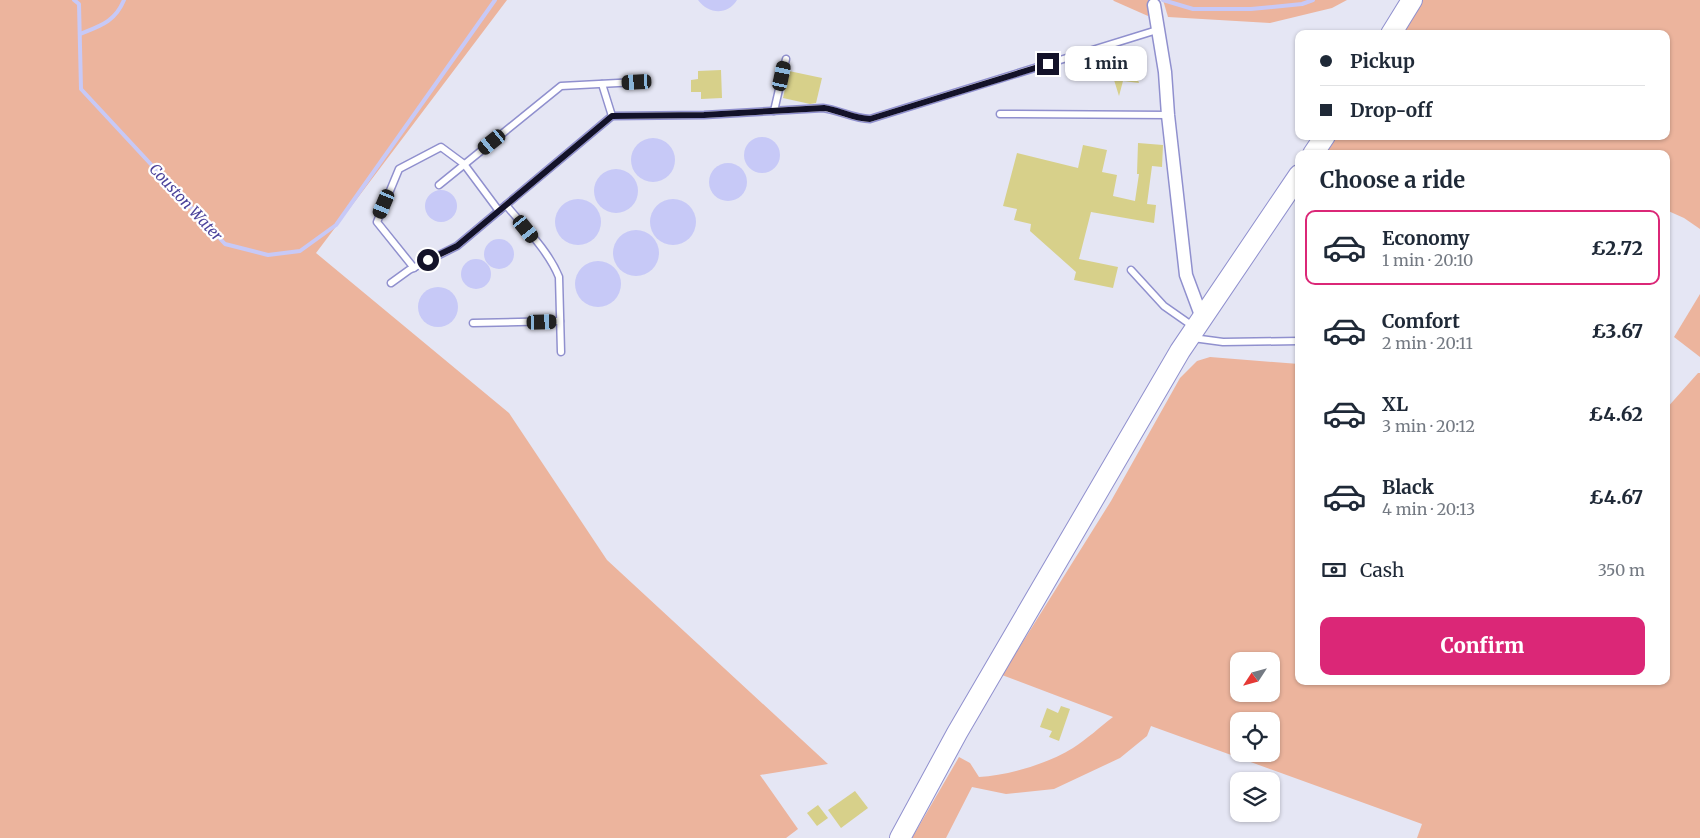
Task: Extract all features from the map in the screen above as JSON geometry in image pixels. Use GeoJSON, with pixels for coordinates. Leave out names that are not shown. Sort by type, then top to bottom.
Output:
{"type":"FeatureCollection","features":[{"type":"Feature","properties":{"kind":"main road"},"geometry":{"type":"LineString","coordinates":[[1393,30],[1412,0]]}},
{"type":"Feature","properties":{"kind":"main road"},"geometry":{"type":"LineString","coordinates":[[900,838],[962,724],[1195,328],[1295,181]]}},
{"type":"Feature","properties":{"kind":"street"},"geometry":{"type":"LineString","coordinates":[[1154,5],[1165,72],[1186,276],[1195,328]]}},
{"type":"Feature","properties":{"kind":"lane"},"geometry":{"type":"LineString","coordinates":[[391,283],[414,268],[457,246],[612,116],[704,115],[824,108],[861,119],[870,119],[1157,30]]}},
{"type":"Feature","properties":{"kind":"lane"},"geometry":{"type":"LineString","coordinates":[[774,111],[786,58]]}},
{"type":"Feature","properties":{"kind":"lane"},"geometry":{"type":"LineString","coordinates":[[439,185],[561,86],[637,82]]}},
{"type":"Feature","properties":{"kind":"lane"},"geometry":{"type":"LineString","coordinates":[[602,84],[612,116]]}},
{"type":"Feature","properties":{"kind":"lane"},"geometry":{"type":"LineString","coordinates":[[1000,114],[1168,115]]}},
{"type":"Feature","properties":{"kind":"lane"},"geometry":{"type":"LineString","coordinates":[[414,268],[377,222],[399,169],[440,147],[464,164],[498,211]]}},
{"type":"Feature","properties":{"kind":"lane"},"geometry":{"type":"LineString","coordinates":[[506,205],[545,253],[559,277],[561,352]]}},
{"type":"Feature","properties":{"kind":"lane"},"geometry":{"type":"LineString","coordinates":[[1131,270],[1164,306],[1195,328],[1223,342],[1295,341]]}},
{"type":"Feature","properties":{"kind":"lane"},"geometry":{"type":"LineString","coordinates":[[473,323],[560,321]]}},
{"type":"Feature","properties":{"kind":"shaded area"},"geometry":{"type":"Polygon","coordinates":[[[0,0],[507,0],[316,253],[509,413],[607,560],[828,764],[760,775],[798,829],[786,838],[0,838],[0,0]]]}},
{"type":"Feature","properties":{"kind":"shaded area"},"geometry":{"type":"Polygon","coordinates":[[[1148,0],[1148,16],[1114,1],[1148,0]]]}},
{"type":"Feature","properties":{"kind":"shaded area"},"geometry":{"type":"Polygon","coordinates":[[[1163,0],[1347,0],[1332,8],[1270,23],[1168,17],[1163,0]]]}},
{"type":"Feature","properties":{"kind":"shaded area"},"geometry":{"type":"Polygon","coordinates":[[[1423,0],[1700,0],[1700,229],[1684,218],[1670,212],[1670,150],[1326,150],[1332,140],[1670,140],[1670,30],[1404,30],[1423,0]]]}},
{"type":"Feature","properties":{"kind":"shaded area"},"geometry":{"type":"Polygon","coordinates":[[[1700,294],[1700,357],[1674,337],[1700,294]]]}},
{"type":"Feature","properties":{"kind":"shaded area"},"geometry":{"type":"Polygon","coordinates":[[[1210,357],[1295,364],[1295,685],[1670,685],[1670,404],[1700,373],[1700,838],[1417,838],[1422,824],[1251,762],[1280,762],[1280,712],[1230,712],[1230,755],[1151,726],[1147,736],[1120,758],[1054,789],[1006,794],[972,787],[946,838],[912,838],[959,757],[970,763],[979,777],[1015,771],[1040,764],[1063,754],[1113,717],[1002,675],[1111,501],[1180,378],[1197,361],[1210,357]]]}},
{"type":"Feature","properties":{"kind":"water"},"geometry":{"type":"Polygon","coordinates":[[[698,0],[737,0],[728,9],[718,11],[707,8],[698,0]]]}},
{"type":"Feature","properties":{"kind":"water"},"geometry":{"type":"Polygon","coordinates":[[[762,137],[769,138],[775,142],[779,148],[779,162],[775,168],[769,172],[762,173],[755,172],[749,168],[745,162],[744,155],[745,148],[749,142],[755,138],[762,137]]]}},
{"type":"Feature","properties":{"kind":"water"},"geometry":{"type":"Polygon","coordinates":[[[657,138],[669,144],[674,151],[674,169],[669,176],[662,181],[649,182],[637,176],[632,169],[631,156],[637,144],[644,139],[657,138]]]}},
{"type":"Feature","properties":{"kind":"water"},"geometry":{"type":"Polygon","coordinates":[[[728,163],[741,169],[747,182],[741,195],[728,201],[715,195],[709,182],[715,169],[728,163]]]}},
{"type":"Feature","properties":{"kind":"water"},"geometry":{"type":"Polygon","coordinates":[[[620,169],[632,175],[637,182],[637,200],[632,207],[625,212],[612,213],[604,210],[597,203],[594,187],[597,179],[604,172],[620,169]]]}},
{"type":"Feature","properties":{"kind":"water"},"geometry":{"type":"Polygon","coordinates":[[[441,190],[453,194],[457,206],[453,218],[441,222],[429,218],[425,206],[429,194],[441,190]]]}},
{"type":"Feature","properties":{"kind":"water"},"geometry":{"type":"Polygon","coordinates":[[[578,199],[591,203],[597,209],[601,222],[597,235],[591,241],[578,245],[565,241],[559,235],[555,222],[559,209],[565,203],[578,199]]]}},
{"type":"Feature","properties":{"kind":"water"},"geometry":{"type":"Polygon","coordinates":[[[678,199],[682,200],[692,209],[695,213],[695,231],[686,241],[678,245],[668,245],[660,241],[651,231],[650,217],[654,209],[664,200],[678,199]]]}},
{"type":"Feature","properties":{"kind":"water"},"geometry":{"type":"Polygon","coordinates":[[[631,230],[641,230],[655,240],[659,253],[655,266],[649,272],[641,276],[631,276],[617,266],[613,258],[613,248],[623,234],[631,230]]]}},
{"type":"Feature","properties":{"kind":"water"},"geometry":{"type":"Polygon","coordinates":[[[499,239],[505,240],[513,248],[513,260],[505,268],[499,269],[493,268],[485,260],[484,254],[485,248],[493,240],[499,239]]]}},
{"type":"Feature","properties":{"kind":"water"},"geometry":{"type":"Polygon","coordinates":[[[476,259],[486,264],[491,274],[486,284],[476,289],[466,284],[461,274],[466,264],[476,259]]]}},
{"type":"Feature","properties":{"kind":"water"},"geometry":{"type":"Polygon","coordinates":[[[594,261],[602,261],[611,265],[617,271],[621,284],[617,297],[611,303],[602,307],[594,307],[585,303],[579,297],[575,288],[575,280],[579,271],[585,265],[594,261]]]}},
{"type":"Feature","properties":{"kind":"water"},"geometry":{"type":"Polygon","coordinates":[[[438,287],[449,290],[455,296],[458,307],[455,318],[449,324],[438,327],[427,324],[421,318],[418,307],[421,296],[427,290],[438,287]]]}},
{"type":"Feature","properties":{"kind":"building"},"geometry":{"type":"Polygon","coordinates":[[[1131,59],[1139,83],[1123,81],[1119,96],[1110,67],[1131,59]]]}},
{"type":"Feature","properties":{"kind":"building"},"geometry":{"type":"Polygon","coordinates":[[[721,70],[722,98],[701,99],[701,92],[691,92],[691,80],[698,79],[698,71],[721,70]]]}},
{"type":"Feature","properties":{"kind":"building"},"geometry":{"type":"Polygon","coordinates":[[[789,71],[822,78],[816,103],[810,104],[783,98],[789,71]]]}},
{"type":"Feature","properties":{"kind":"building"},"geometry":{"type":"Polygon","coordinates":[[[1138,143],[1163,145],[1162,167],[1152,166],[1147,204],[1156,205],[1154,223],[1091,212],[1079,259],[1118,267],[1113,288],[1074,280],[1076,272],[1030,231],[1031,224],[1014,220],[1017,209],[1003,206],[1017,153],[1078,168],[1083,145],[1107,150],[1102,172],[1117,175],[1113,196],[1135,201],[1139,174],[1137,174],[1138,143]]]}},
{"type":"Feature","properties":{"kind":"building"},"geometry":{"type":"Polygon","coordinates":[[[1061,706],[1070,709],[1059,741],[1049,737],[1052,731],[1040,727],[1047,708],[1058,713],[1061,706]]]}},
{"type":"Feature","properties":{"kind":"building"},"geometry":{"type":"Polygon","coordinates":[[[855,791],[868,808],[841,828],[828,810],[855,791]]]}},
{"type":"Feature","properties":{"kind":"building"},"geometry":{"type":"Polygon","coordinates":[[[818,805],[828,818],[817,826],[807,813],[818,805]]]}},
{"type":"Feature","properties":{"kind":"waterway","name":"Couston Water"},"geometry":{"type":"LineString","coordinates":[[74,0],[79,4],[81,89],[225,244],[268,255],[300,251],[336,225],[495,0]]}},
{"type":"Feature","properties":{"kind":"waterway"},"geometry":{"type":"LineString","coordinates":[[80,34],[106,22],[116,13],[124,0]]}},
{"type":"Feature","properties":{"kind":"waterway","name":"Couston Water"},"geometry":{"type":"LineString","coordinates":[[1163,0],[1193,9],[1251,9],[1302,4],[1313,0]]}},
{"type":"Feature","properties":{"kind":"route"},"geometry":{"type":"LineString","coordinates":[[428,260],[457,246],[612,116],[704,115],[824,108],[861,119],[870,119],[1048,64]]}}]}
